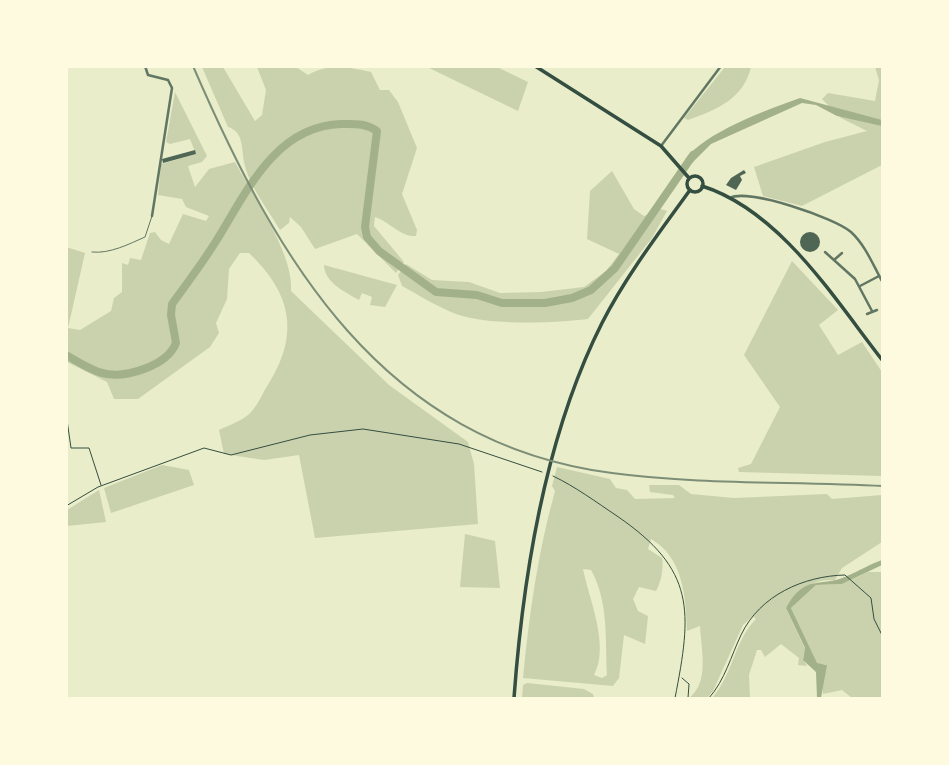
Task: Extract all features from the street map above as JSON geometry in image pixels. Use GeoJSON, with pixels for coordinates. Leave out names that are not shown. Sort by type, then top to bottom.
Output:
{"type":"FeatureCollection","features":[{"type":"Feature","properties":{"kind":"main road"},"geometry":{"type":"LineString","coordinates":[[535,66],[661,146],[689,178]]}},
{"type":"Feature","properties":{"kind":"main road"},"geometry":{"type":"LineString","coordinates":[[689,178],[698,176],[702,186],[730,198],[762,221],[814,272],[883,361]]}},
{"type":"Feature","properties":{"kind":"main road"},"geometry":{"type":"LineString","coordinates":[[689,178],[687,186],[690,190]]}},
{"type":"Feature","properties":{"kind":"main road"},"geometry":{"type":"LineString","coordinates":[[690,190],[697,191],[702,186]]}},
{"type":"Feature","properties":{"kind":"main road"},"geometry":{"type":"LineString","coordinates":[[514,698],[524,589],[559,440],[584,360],[628,279],[690,190]]}},
{"type":"Feature","properties":{"kind":"street"},"geometry":{"type":"LineString","coordinates":[[145,66],[148,75],[168,80],[172,88],[152,216]]}},
{"type":"Feature","properties":{"kind":"street"},"geometry":{"type":"LineString","coordinates":[[661,146],[721,66]]}},
{"type":"Feature","properties":{"kind":"street"},"geometry":{"type":"LineString","coordinates":[[730,198],[744,195],[832,220],[855,236],[883,283]]}},
{"type":"Feature","properties":{"kind":"street"},"geometry":{"type":"LineString","coordinates":[[825,251],[860,286],[872,311]]}},
{"type":"Feature","properties":{"kind":"street"},"geometry":{"type":"LineString","coordinates":[[834,260],[842,253]]}},
{"type":"Feature","properties":{"kind":"street"},"geometry":{"type":"LineString","coordinates":[[860,286],[879,276]]}},
{"type":"Feature","properties":{"kind":"street"},"geometry":{"type":"LineString","coordinates":[[867,314],[877,310]]}},
{"type":"Feature","properties":{"kind":"lane"},"geometry":{"type":"LineString","coordinates":[[92,252],[108,253],[128,241],[142,238],[148,232],[152,216]]}},
{"type":"Feature","properties":{"kind":"path"},"geometry":{"type":"LineString","coordinates":[[66,412],[71,447],[89,448],[101,486]]}},
{"type":"Feature","properties":{"kind":"path"},"geometry":{"type":"LineString","coordinates":[[66,506],[101,486],[204,448],[232,455],[310,435],[356,430],[426,437],[491,453],[575,488],[631,526],[664,554],[681,589],[684,605],[685,631],[676,698]]}},
{"type":"Feature","properties":{"kind":"path"},"geometry":{"type":"LineString","coordinates":[[709,698],[727,670],[745,627],[777,594],[807,580],[845,575],[871,598],[874,619],[883,637]]}},
{"type":"Feature","properties":{"kind":"path"},"geometry":{"type":"LineString","coordinates":[[680,677],[689,684],[688,698]]}},
{"type":"Feature","properties":{"kind":"shaded area"},"geometry":{"type":"Polygon","coordinates":[[[202,67],[223,67],[255,121],[262,115],[266,90],[257,67],[296,67],[308,75],[331,67],[354,69],[371,72],[380,90],[389,90],[398,102],[417,148],[402,194],[417,230],[416,236],[400,232],[375,217],[374,226],[404,262],[396,273],[357,234],[315,249],[301,227],[290,217],[289,223],[280,230],[251,182],[240,138],[228,127],[202,67]]]}},
{"type":"Feature","properties":{"kind":"shaded area"},"geometry":{"type":"Polygon","coordinates":[[[427,67],[497,67],[528,82],[518,111],[427,67]]]}},
{"type":"Feature","properties":{"kind":"shaded area"},"geometry":{"type":"Polygon","coordinates":[[[725,67],[751,67],[736,95],[699,116],[688,120],[684,118],[725,67]]]}},
{"type":"Feature","properties":{"kind":"shaded area"},"geometry":{"type":"Polygon","coordinates":[[[875,67],[882,67],[882,165],[802,206],[763,196],[754,167],[825,142],[867,131],[841,118],[822,99],[828,93],[875,101],[879,80],[875,67]]]}},
{"type":"Feature","properties":{"kind":"shaded area"},"geometry":{"type":"Polygon","coordinates":[[[175,92],[207,156],[202,162],[188,166],[195,187],[209,169],[235,162],[280,243],[290,277],[291,291],[389,385],[468,442],[474,464],[478,524],[315,538],[299,455],[264,460],[224,454],[219,430],[245,417],[254,408],[279,365],[285,347],[286,314],[282,299],[274,283],[249,253],[240,253],[229,269],[227,299],[216,323],[219,333],[210,347],[138,399],[114,399],[107,382],[67,362],[66,247],[85,253],[68,328],[80,330],[111,311],[114,298],[122,292],[122,263],[128,265],[130,258],[141,260],[150,233],[155,232],[161,240],[169,244],[183,214],[206,221],[209,216],[186,207],[182,199],[158,195],[161,164],[196,154],[190,139],[170,144],[166,142],[175,92]]]}},
{"type":"Feature","properties":{"kind":"shaded area"},"geometry":{"type":"Polygon","coordinates":[[[800,98],[882,120],[882,126],[837,116],[816,105],[802,103],[711,144],[690,165],[685,160],[706,140],[721,131],[800,98]]]}},
{"type":"Feature","properties":{"kind":"shaded area"},"geometry":{"type":"Polygon","coordinates":[[[612,171],[634,209],[644,216],[661,209],[667,211],[652,238],[588,319],[522,322],[470,318],[442,308],[402,286],[398,275],[406,264],[432,280],[469,282],[500,293],[584,287],[606,271],[619,254],[587,239],[590,191],[612,171]]]}},
{"type":"Feature","properties":{"kind":"shaded area"},"geometry":{"type":"Polygon","coordinates":[[[792,261],[838,310],[819,325],[838,355],[862,342],[882,372],[882,476],[739,472],[738,468],[751,464],[780,407],[744,355],[792,261]]]}},
{"type":"Feature","properties":{"kind":"shaded area"},"geometry":{"type":"Polygon","coordinates":[[[324,265],[397,285],[385,307],[370,305],[372,297],[362,293],[359,300],[336,286],[328,277],[324,265]]]}},
{"type":"Feature","properties":{"kind":"shaded area"},"geometry":{"type":"Polygon","coordinates":[[[162,465],[189,470],[194,485],[111,513],[104,488],[162,465]]]}},
{"type":"Feature","properties":{"kind":"shaded area"},"geometry":{"type":"Polygon","coordinates":[[[557,467],[610,479],[616,488],[627,490],[635,499],[675,498],[673,495],[650,492],[649,485],[679,485],[691,494],[734,498],[827,494],[832,499],[882,495],[882,542],[842,568],[835,580],[819,581],[807,587],[786,608],[805,649],[803,658],[807,666],[798,665],[799,658],[781,644],[765,657],[761,650],[757,650],[749,675],[750,698],[712,698],[725,679],[743,637],[756,619],[753,616],[743,625],[713,691],[707,698],[689,698],[696,691],[702,674],[700,626],[687,631],[681,579],[670,556],[651,539],[648,549],[662,558],[659,584],[656,591],[639,587],[633,599],[638,611],[648,616],[645,644],[624,635],[619,678],[613,686],[523,678],[535,584],[555,491],[552,486],[557,467]],[[583,569],[599,637],[600,650],[594,675],[602,678],[607,675],[605,621],[601,595],[591,570],[583,569]]]}},
{"type":"Feature","properties":{"kind":"shaded area"},"geometry":{"type":"Polygon","coordinates":[[[99,490],[106,522],[67,526],[67,510],[99,490]]]}},
{"type":"Feature","properties":{"kind":"shaded area"},"geometry":{"type":"Polygon","coordinates":[[[465,534],[495,541],[500,588],[460,587],[465,534]]]}},
{"type":"Feature","properties":{"kind":"shaded area"},"geometry":{"type":"Polygon","coordinates":[[[882,560],[882,565],[842,584],[816,585],[791,608],[817,663],[827,665],[821,698],[817,698],[816,672],[803,660],[805,648],[786,608],[793,597],[807,586],[847,576],[882,560]]]}},
{"type":"Feature","properties":{"kind":"shaded area"},"geometry":{"type":"Polygon","coordinates":[[[868,572],[882,572],[882,698],[852,698],[842,690],[823,694],[822,679],[826,664],[817,664],[791,608],[816,585],[842,584],[868,572]]]}},
{"type":"Feature","properties":{"kind":"shaded area"},"geometry":{"type":"Polygon","coordinates":[[[527,683],[584,689],[593,694],[594,698],[522,698],[523,685],[527,683]]]}},
{"type":"Feature","properties":{"kind":"building"},"geometry":{"type":"Polygon","coordinates":[[[195,150],[196,154],[163,163],[162,159],[195,150]]]}},
{"type":"Feature","properties":{"kind":"building"},"geometry":{"type":"Polygon","coordinates":[[[744,170],[746,173],[740,176],[742,180],[736,190],[726,185],[731,178],[744,170]]]}},
{"type":"Feature","properties":{"kind":"building"},"geometry":{"type":"Polygon","coordinates":[[[810,232],[817,235],[820,242],[817,249],[810,252],[803,249],[800,242],[803,235],[810,232]]]}},
{"type":"Feature","properties":{"kind":"waterway"},"geometry":{"type":"LineString","coordinates":[[66,355],[93,370],[111,374],[144,369],[164,358],[176,343],[171,315],[172,304],[253,182],[281,149],[298,136],[318,128],[356,124],[377,131],[365,227],[367,237],[379,251],[436,292],[477,295],[502,303],[545,303],[572,298],[591,290],[615,268],[693,155]]}},
{"type":"Feature","properties":{"kind":"railway"},"geometry":{"type":"LineString","coordinates":[[193,66],[262,207],[302,272],[348,331],[400,382],[461,424],[531,455],[612,473],[713,481],[883,486]]}}]}
